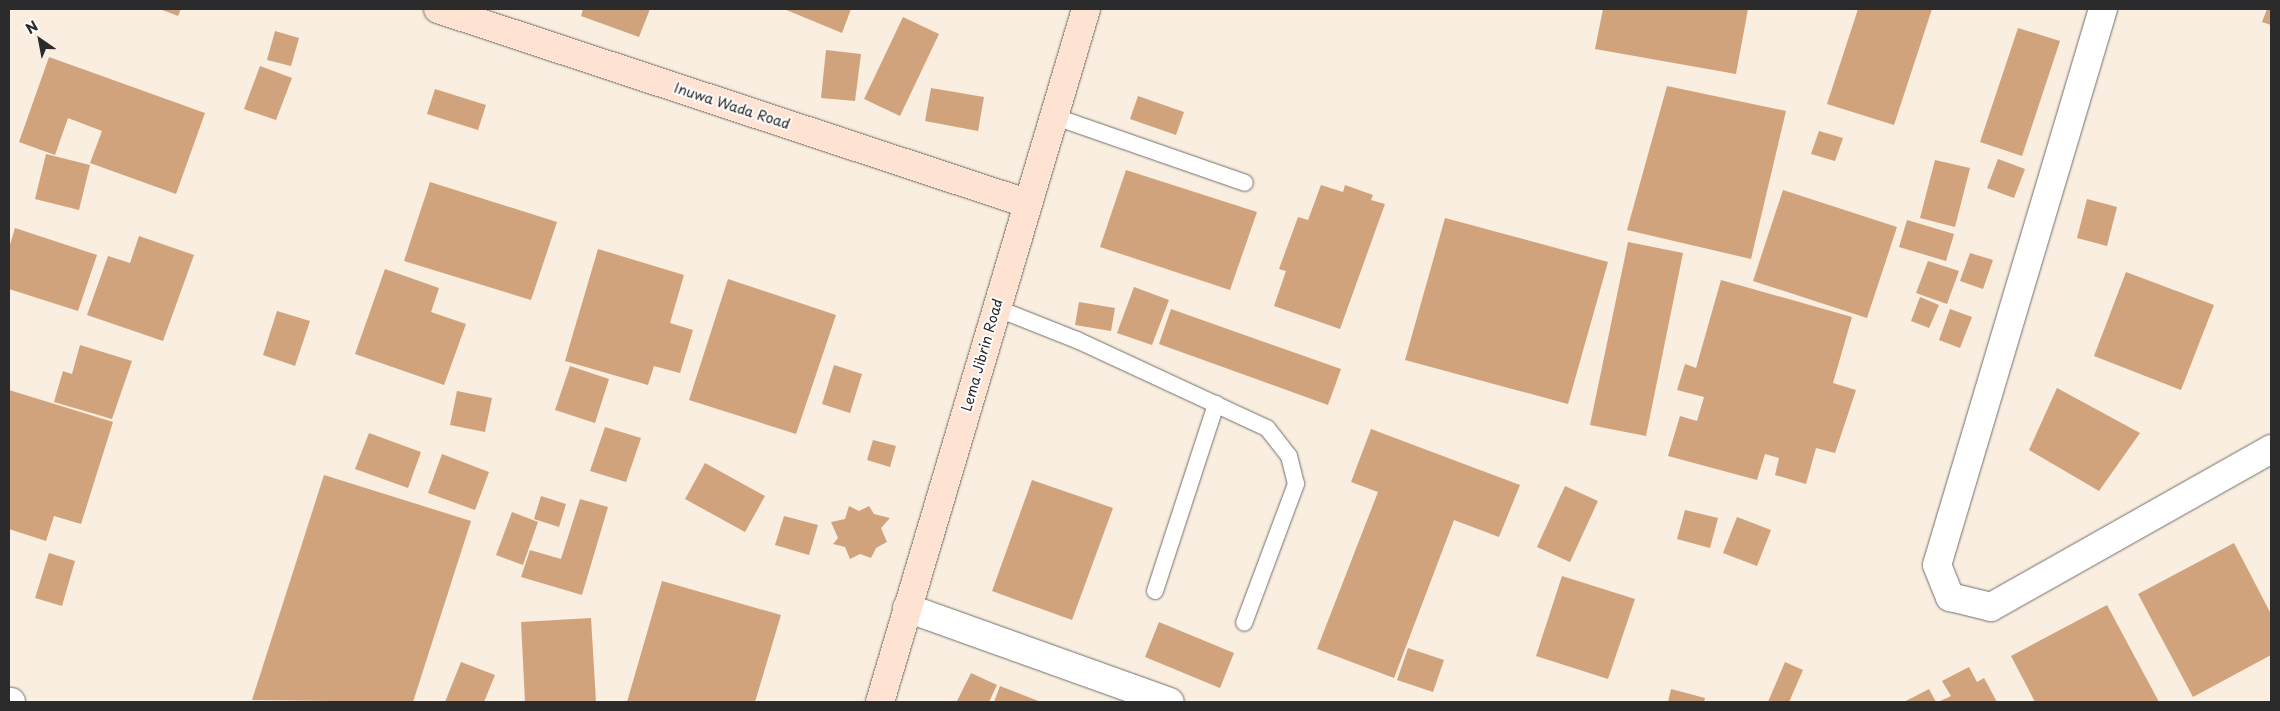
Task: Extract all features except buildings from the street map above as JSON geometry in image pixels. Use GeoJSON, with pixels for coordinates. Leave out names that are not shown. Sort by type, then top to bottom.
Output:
{"type":"FeatureCollection","features":[{"type":"Feature","properties":{"kind":"street","name":"Inuwa Wada Road"},"geometry":{"type":"LineString","coordinates":[[438,9],[1026,203]]}},
{"type":"Feature","properties":{"kind":"street","name":"Lema Jibrin Road"},"geometry":{"type":"LineString","coordinates":[[880,702],[1026,203],[1086,9]]}},
{"type":"Feature","properties":{"kind":"street"},"geometry":{"type":"LineString","coordinates":[[2103,9],[1937,565],[1950,597],[1992,608],[2271,449]]}},
{"type":"Feature","properties":{"kind":"street"},"geometry":{"type":"LineString","coordinates":[[907,608],[1170,702]]}},
{"type":"Feature","properties":{"kind":"lane"},"geometry":{"type":"LineString","coordinates":[[1053,116],[1245,183]]}},
{"type":"Feature","properties":{"kind":"lane"},"geometry":{"type":"LineString","coordinates":[[996,308],[1077,340],[1267,428],[1289,456],[1296,484],[1244,624]]}},
{"type":"Feature","properties":{"kind":"lane"},"geometry":{"type":"LineString","coordinates":[[1155,591],[1216,404]]}}]}
